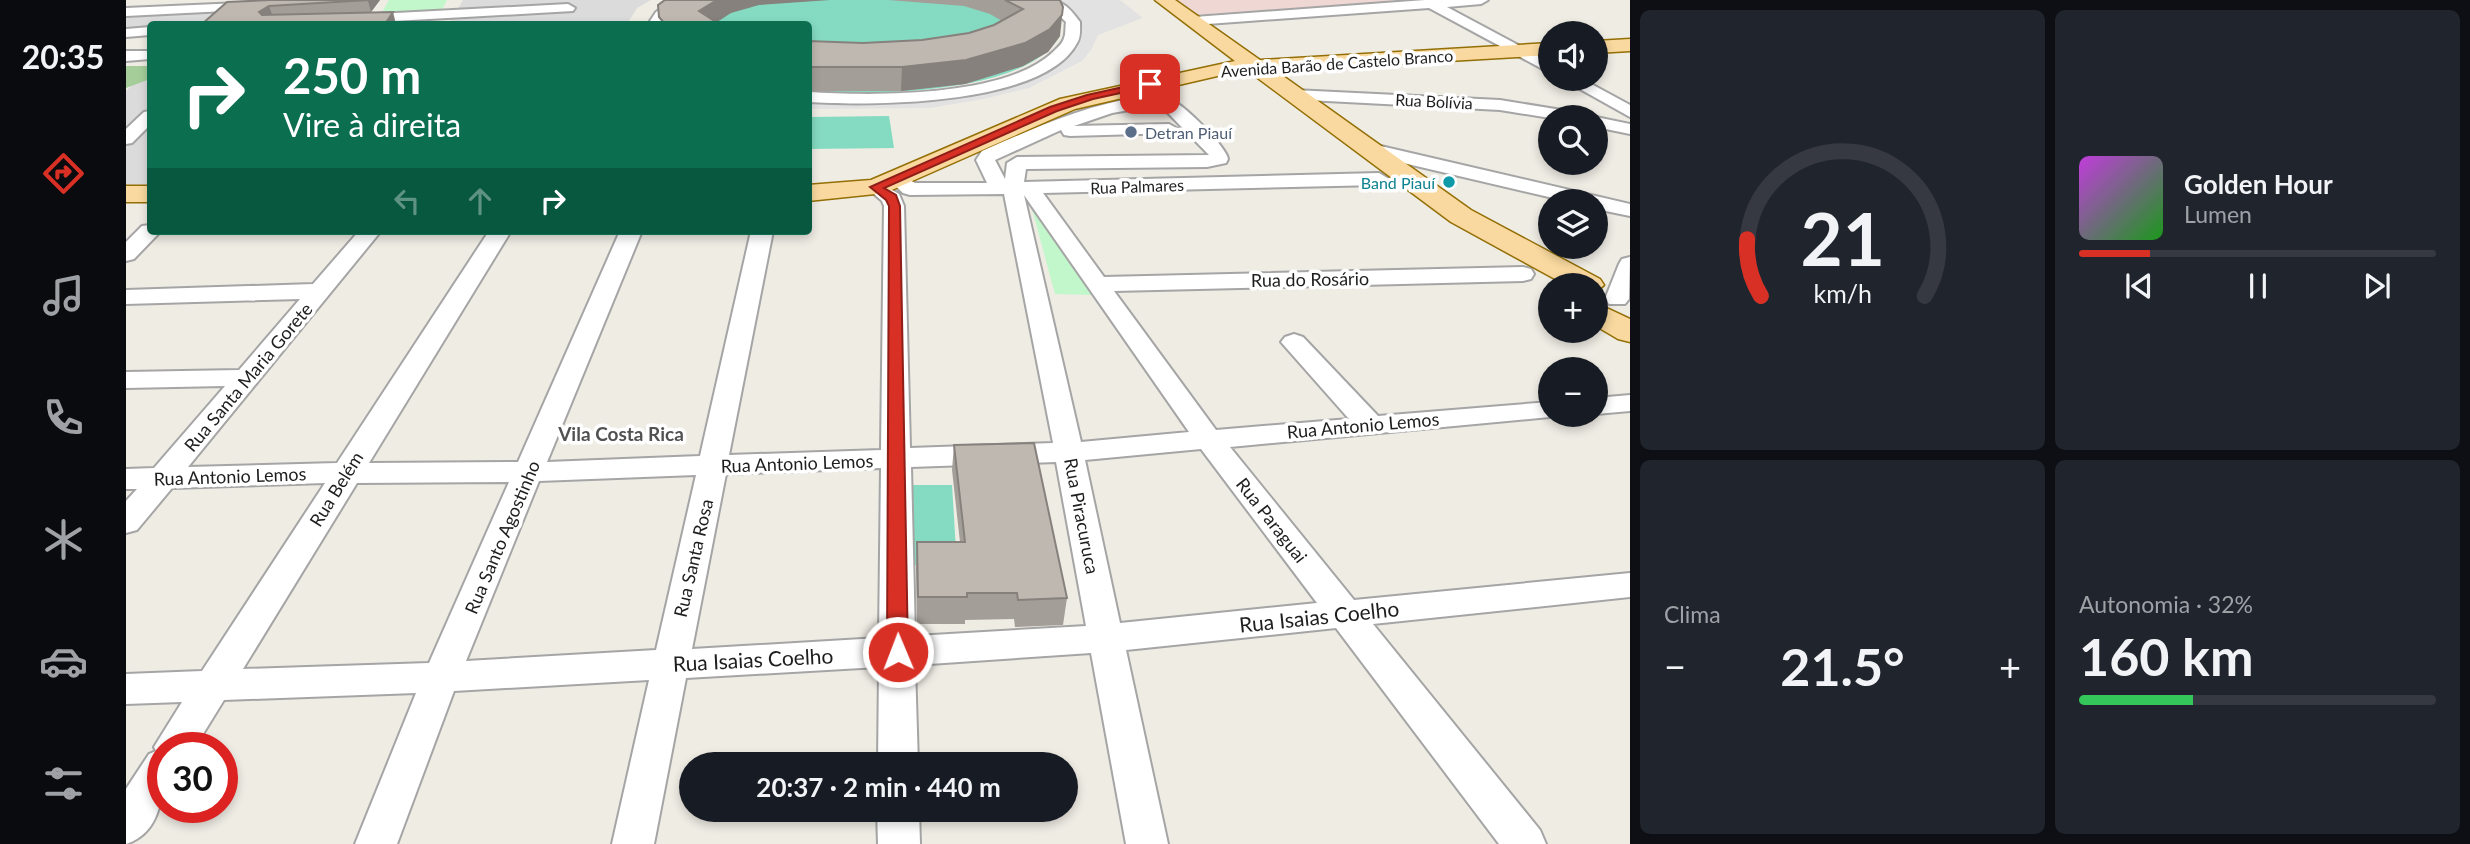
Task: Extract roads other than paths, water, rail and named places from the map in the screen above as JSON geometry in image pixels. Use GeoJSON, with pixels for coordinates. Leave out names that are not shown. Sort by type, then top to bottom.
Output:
{"type":"FeatureCollection","features":[{"type":"Feature","properties":{"kind":"main road"},"geometry":{"type":"LineString","coordinates":[[1156,4],[1194,22],[1236,64],[1294,95],[1475,225],[1566,273]]}},
{"type":"Feature","properties":{"kind":"main road"},"geometry":{"type":"LineString","coordinates":[[1156,4],[1444,228],[1538,282]]}},
{"type":"Feature","properties":{"kind":"main road"},"geometry":{"type":"LineString","coordinates":[[1608,39],[1630,38]]}},
{"type":"Feature","properties":{"kind":"main road","name":"Avenida Barão de Castelo Branco"},"geometry":{"type":"LineString","coordinates":[[812,183],[853,179],[897,166],[1068,92],[1236,64],[1538,45]]}},
{"type":"Feature","properties":{"kind":"main road"},"geometry":{"type":"LineString","coordinates":[[1608,46],[1630,45]]}},
{"type":"Feature","properties":{"kind":"main road","name":"Avenida Barão de Castelo Branco"},"geometry":{"type":"LineString","coordinates":[[1513,48],[1538,49]]}},
{"type":"Feature","properties":{"kind":"main road","name":"Avenida Barão de Castelo Branco"},"geometry":{"type":"LineString","coordinates":[[812,192],[887,183],[1068,104],[1236,64]]}},
{"type":"Feature","properties":{"kind":"main road"},"geometry":{"type":"LineString","coordinates":[[126,194],[147,194]]}},
{"type":"Feature","properties":{"kind":"main road"},"geometry":{"type":"LineString","coordinates":[[126,207],[147,207]]}},
{"type":"Feature","properties":{"kind":"main road"},"geometry":{"type":"LineString","coordinates":[[1610,302],[1630,332]]}},
{"type":"Feature","properties":{"kind":"street"},"geometry":{"type":"LineString","coordinates":[[163,10],[175,0]]}},
{"type":"Feature","properties":{"kind":"street"},"geometry":{"type":"LineString","coordinates":[[372,21],[385,0]]}},
{"type":"Feature","properties":{"kind":"street"},"geometry":{"type":"LineString","coordinates":[[446,19],[456,0]]}},
{"type":"Feature","properties":{"kind":"street"},"geometry":{"type":"LineString","coordinates":[[657,21],[681,0]]}},
{"type":"Feature","properties":{"kind":"street"},"geometry":{"type":"LineString","coordinates":[[812,97],[872,100],[927,97],[980,88],[1033,73],[1055,60],[1072,42],[1073,22],[1062,8],[1050,0]]}},
{"type":"Feature","properties":{"kind":"street"},"geometry":{"type":"LineString","coordinates":[[1194,22],[1426,2],[1481,0]]}},
{"type":"Feature","properties":{"kind":"street"},"geometry":{"type":"LineString","coordinates":[[1426,2],[1538,62]]}},
{"type":"Feature","properties":{"kind":"street"},"geometry":{"type":"LineString","coordinates":[[218,21],[239,3]]}},
{"type":"Feature","properties":{"kind":"street"},"geometry":{"type":"LineString","coordinates":[[126,12],[239,3],[276,5]]}},
{"type":"Feature","properties":{"kind":"street"},"geometry":{"type":"LineString","coordinates":[[346,20],[446,19],[569,4],[562,21]]}},
{"type":"Feature","properties":{"kind":"street"},"geometry":{"type":"LineString","coordinates":[[126,33],[147,31]]}},
{"type":"Feature","properties":{"kind":"street"},"geometry":{"type":"LineString","coordinates":[[126,56],[147,55]]}},
{"type":"Feature","properties":{"kind":"street"},"geometry":{"type":"LineString","coordinates":[[1592,91],[1630,112]]}},
{"type":"Feature","properties":{"kind":"street","name":"Rua Bolívia"},"geometry":{"type":"LineString","coordinates":[[1294,95],[1500,105],[1538,111]]}},
{"type":"Feature","properties":{"kind":"street"},"geometry":{"type":"LineString","coordinates":[[1145,101],[1169,105],[1219,154],[1219,159],[1214,160],[1049,162],[1015,182],[985,160],[1000,150],[1045,131],[1127,103],[1145,101]]}},
{"type":"Feature","properties":{"kind":"street"},"geometry":{"type":"LineString","coordinates":[[1072,122],[1150,121],[1164,124],[1194,159]]}},
{"type":"Feature","properties":{"kind":"street"},"geometry":{"type":"LineString","coordinates":[[1608,124],[1630,129]]}},
{"type":"Feature","properties":{"kind":"street"},"geometry":{"type":"LineString","coordinates":[[1045,131],[1169,129]]}},
{"type":"Feature","properties":{"kind":"street"},"geometry":{"type":"LineString","coordinates":[[126,145],[147,144]]}},
{"type":"Feature","properties":{"kind":"street"},"geometry":{"type":"LineString","coordinates":[[1049,162],[1049,151],[1056,148],[1181,144]]}},
{"type":"Feature","properties":{"kind":"street"},"geometry":{"type":"LineString","coordinates":[[1000,150],[1000,160],[1015,182]]}},
{"type":"Feature","properties":{"kind":"street"},"geometry":{"type":"LineString","coordinates":[[1372,150],[1539,189]]}},
{"type":"Feature","properties":{"kind":"street","name":"Rua Palmares"},"geometry":{"type":"LineString","coordinates":[[887,183],[911,189],[1015,182],[1378,179]]}},
{"type":"Feature","properties":{"kind":"street","name":"Rua Paraguai"},"geometry":{"type":"LineString","coordinates":[[1015,182],[1098,284],[1208,439],[1525,844]]}},
{"type":"Feature","properties":{"kind":"street","name":"Rua Piracuruca"},"geometry":{"type":"LineString","coordinates":[[1015,182],[1147,844]]}},
{"type":"Feature","properties":{"kind":"street"},"geometry":{"type":"LineString","coordinates":[[887,183],[894,206],[898,752]]}},
{"type":"Feature","properties":{"kind":"street"},"geometry":{"type":"LineString","coordinates":[[1608,205],[1630,211]]}},
{"type":"Feature","properties":{"kind":"street"},"geometry":{"type":"LineString","coordinates":[[126,254],[147,234]]}},
{"type":"Feature","properties":{"kind":"street","name":"Rua Santa Maria Gorete"},"geometry":{"type":"LineString","coordinates":[[126,522],[367,235]]}},
{"type":"Feature","properties":{"kind":"street","name":"Rua Belém"},"geometry":{"type":"LineString","coordinates":[[184,732],[497,235]]}},
{"type":"Feature","properties":{"kind":"street","name":"Rua Santo Agostinho"},"geometry":{"type":"LineString","coordinates":[[376,844],[441,677],[629,235]]}},
{"type":"Feature","properties":{"kind":"street","name":"Rua Santa Rosa"},"geometry":{"type":"LineString","coordinates":[[633,844],[761,235]]}},
{"type":"Feature","properties":{"kind":"street"},"geometry":{"type":"LineString","coordinates":[[1610,302],[1630,264]]}},
{"type":"Feature","properties":{"kind":"street","name":"Rua do Rosário"},"geometry":{"type":"LineString","coordinates":[[1098,284],[1523,274]]}},
{"type":"Feature","properties":{"kind":"street"},"geometry":{"type":"LineString","coordinates":[[126,297],[320,291]]}},
{"type":"Feature","properties":{"kind":"street"},"geometry":{"type":"LineString","coordinates":[[1294,342],[1369,424]]}},
{"type":"Feature","properties":{"kind":"street"},"geometry":{"type":"LineString","coordinates":[[126,380],[247,378]]}},
{"type":"Feature","properties":{"kind":"street"},"geometry":{"type":"LineString","coordinates":[[1608,405],[1630,403]]}},
{"type":"Feature","properties":{"kind":"street","name":"Rua Antonio Lemos"},"geometry":{"type":"LineString","coordinates":[[126,479],[346,473],[530,472],[1069,452],[1538,411]]}},
{"type":"Feature","properties":{"kind":"street","name":"Rua Isaias Coelho"},"geometry":{"type":"LineString","coordinates":[[126,689],[441,677],[1107,638],[1630,585]]}},
{"type":"Feature","properties":{"kind":"street"},"geometry":{"type":"LineString","coordinates":[[126,825],[147,792]]}},
{"type":"Feature","properties":{"kind":"street"},"geometry":{"type":"LineString","coordinates":[[898,822],[899,844]]}},
{"type":"Feature","properties":{"kind":"place","name":"Detran Piauí"},"geometry":{"type":"Point","coordinates":[1131,132]}},
{"type":"Feature","properties":{"kind":"place","name":"Band Piauí"},"geometry":{"type":"Point","coordinates":[1449,182]}},
{"type":"Feature","properties":{"kind":"district","name":"Vila Costa Rica"},"geometry":{"type":"Point","coordinates":[621,433]}}]}
